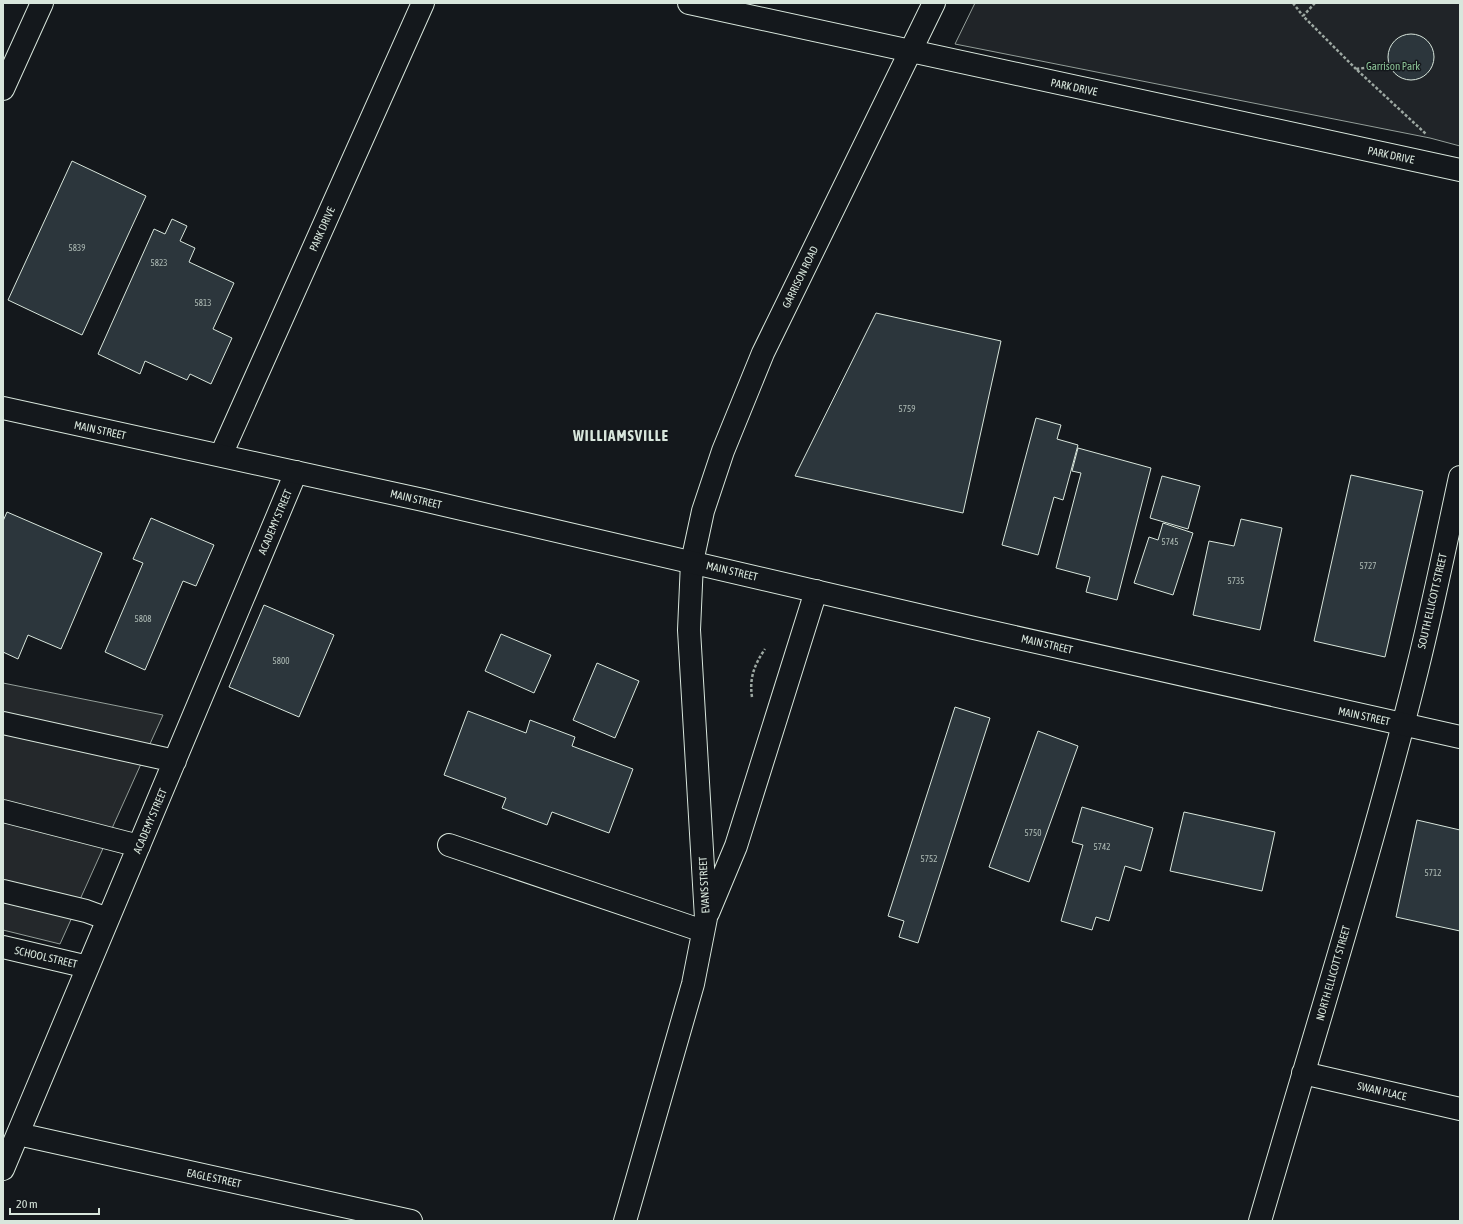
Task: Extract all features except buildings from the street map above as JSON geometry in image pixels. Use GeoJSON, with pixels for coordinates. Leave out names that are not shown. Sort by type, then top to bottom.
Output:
{"type":"FeatureCollection","features":[{"type":"Feature","properties":{"kind":"street"},"geometry":{"type":"LineString","coordinates":[[3,89],[42,3]]}},
{"type":"Feature","properties":{"kind":"street","name":"PARK DRIVE"},"geometry":{"type":"LineString","coordinates":[[221,455],[423,3]]}},
{"type":"Feature","properties":{"kind":"street","name":"PARK DRIVE"},"geometry":{"type":"LineString","coordinates":[[689,3],[1460,170]]}},
{"type":"Feature","properties":{"kind":"street","name":"GARRISON ROAD"},"geometry":{"type":"LineString","coordinates":[[692,562],[703,510],[724,451],[760,360],[934,3]]}},
{"type":"Feature","properties":{"kind":"street","name":"MAIN STREET"},"geometry":{"type":"LineString","coordinates":[[3,408],[221,455],[692,562],[982,630],[1460,737]]}},
{"type":"Feature","properties":{"kind":"street","name":"ACADEMY STREET"},"geometry":{"type":"LineString","coordinates":[[3,1169],[296,472]]}},
{"type":"Feature","properties":{"kind":"street","name":"SOUTH ELLICOTT STREET"},"geometry":{"type":"LineString","coordinates":[[1402,724],[1418,664],[1460,477]]}},
{"type":"Feature","properties":{"kind":"street","name":"EVANS STREET"},"geometry":{"type":"LineString","coordinates":[[625,1221],[693,984],[705,924],[689,630],[692,562]]}},
{"type":"Feature","properties":{"kind":"street"},"geometry":{"type":"LineString","coordinates":[[449,845],[705,924],[736,846],[816,591]]}},
{"type":"Feature","properties":{"kind":"street"},"geometry":{"type":"LineString","coordinates":[[3,723],[175,761]]}},
{"type":"Feature","properties":{"kind":"street","name":"NORTH ELLICOTT STREET"},"geometry":{"type":"LineString","coordinates":[[1260,1221],[1303,1073],[1322,1015],[1402,724]]}},
{"type":"Feature","properties":{"kind":"street"},"geometry":{"type":"LineString","coordinates":[[3,811],[139,846]]}},
{"type":"Feature","properties":{"kind":"street"},"geometry":{"type":"LineString","coordinates":[[3,891],[86,911],[108,919]]}},
{"type":"Feature","properties":{"kind":"street","name":"SCHOOL STREET"},"geometry":{"type":"LineString","coordinates":[[3,947],[88,967]]}},
{"type":"Feature","properties":{"kind":"street","name":"SWAN PLACE"},"geometry":{"type":"LineString","coordinates":[[1303,1073],[1460,1109]]}},
{"type":"Feature","properties":{"kind":"street","name":"EAGLE STREET"},"geometry":{"type":"LineString","coordinates":[[18,1134],[411,1221]]}},
{"type":"Feature","properties":{"kind":"path"},"geometry":{"type":"LineString","coordinates":[[1293,3],[1303,16],[1356,69],[1430,138],[1427,163]]}},
{"type":"Feature","properties":{"kind":"path"},"geometry":{"type":"LineString","coordinates":[[1303,16],[1315,3]]}},
{"type":"Feature","properties":{"kind":"path"},"geometry":{"type":"LineString","coordinates":[[1356,69],[1389,64]]}},
{"type":"Feature","properties":{"kind":"path"},"geometry":{"type":"LineString","coordinates":[[752,696],[751,682],[754,669],[765,649]]}},
{"type":"Feature","properties":{"kind":"green space","name":"Garrison Park"},"geometry":{"type":"Polygon","coordinates":[[[975,3],[1460,3],[1460,146],[1430,138],[955,44],[975,3]]]}},
{"type":"Feature","properties":{"kind":"shaded area"},"geometry":{"type":"Polygon","coordinates":[[[3,683],[163,715],[60,944],[3,930],[3,683]]]}},
{"type":"Feature","properties":{"kind":"district","name":"WILLIAMSVILLE"},"geometry":{"type":"Point","coordinates":[621,435]}}]}
